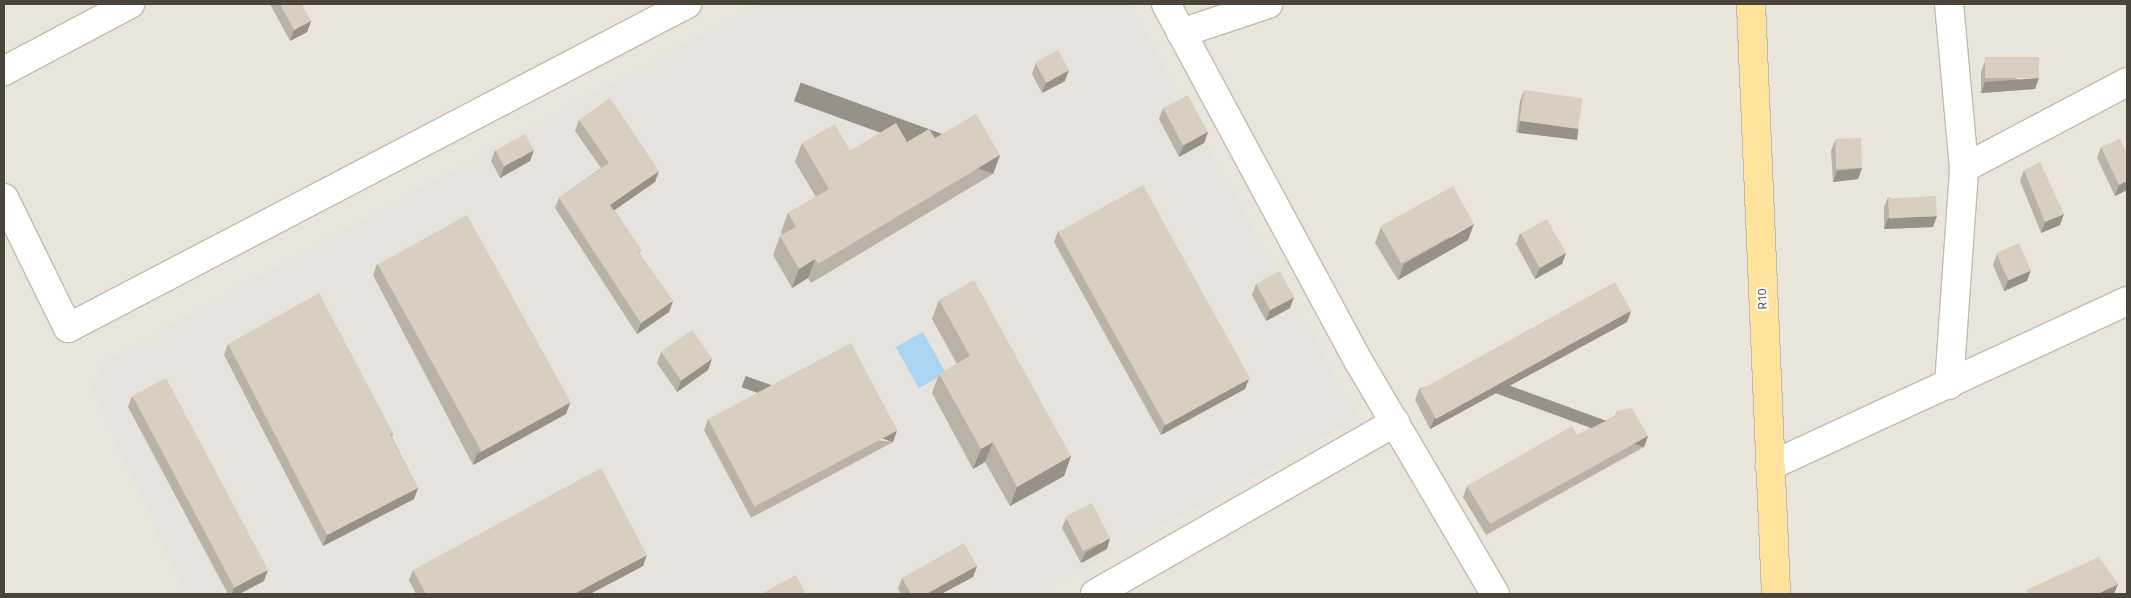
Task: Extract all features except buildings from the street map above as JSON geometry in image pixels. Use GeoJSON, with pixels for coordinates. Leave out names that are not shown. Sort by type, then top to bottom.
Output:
{"type":"FeatureCollection","features":[{"type":"Feature","properties":{"kind":"main road","name":"R10"},"geometry":{"type":"LineString","coordinates":[[1750,5],[1776,594]]}},
{"type":"Feature","properties":{"kind":"street"},"geometry":{"type":"LineString","coordinates":[[4,71],[130,4]]}},
{"type":"Feature","properties":{"kind":"street"},"geometry":{"type":"LineString","coordinates":[[4,198],[68,328],[687,4]]}},
{"type":"Feature","properties":{"kind":"street"},"geometry":{"type":"LineString","coordinates":[[1166,4],[1395,422],[1495,594]]}},
{"type":"Feature","properties":{"kind":"street"},"geometry":{"type":"LineString","coordinates":[[1181,33],[1268,4]]}},
{"type":"Feature","properties":{"kind":"street"},"geometry":{"type":"LineString","coordinates":[[1949,4],[1964,168],[1949,385]]}},
{"type":"Feature","properties":{"kind":"street"},"geometry":{"type":"LineString","coordinates":[[1964,168],[2127,82]]}},
{"type":"Feature","properties":{"kind":"street"},"geometry":{"type":"LineString","coordinates":[[1770,466],[2126,306]]}},
{"type":"Feature","properties":{"kind":"street"},"geometry":{"type":"LineString","coordinates":[[1095,594],[1395,422]]}},
{"type":"Feature","properties":{"kind":"shaded area"},"geometry":{"type":"Polygon","coordinates":[[[4,4],[2127,4],[2127,594],[4,594],[4,4]]]}},
{"type":"Feature","properties":{"kind":"shaded area"},"geometry":{"type":"Polygon","coordinates":[[[758,4],[1129,4],[1358,418],[1038,594],[186,594],[92,389],[104,362],[758,4]]]}},
{"type":"Feature","properties":{"kind":"water"},"geometry":{"type":"Polygon","coordinates":[[[923,332],[946,373],[919,388],[896,347],[923,332]]]}}]}
